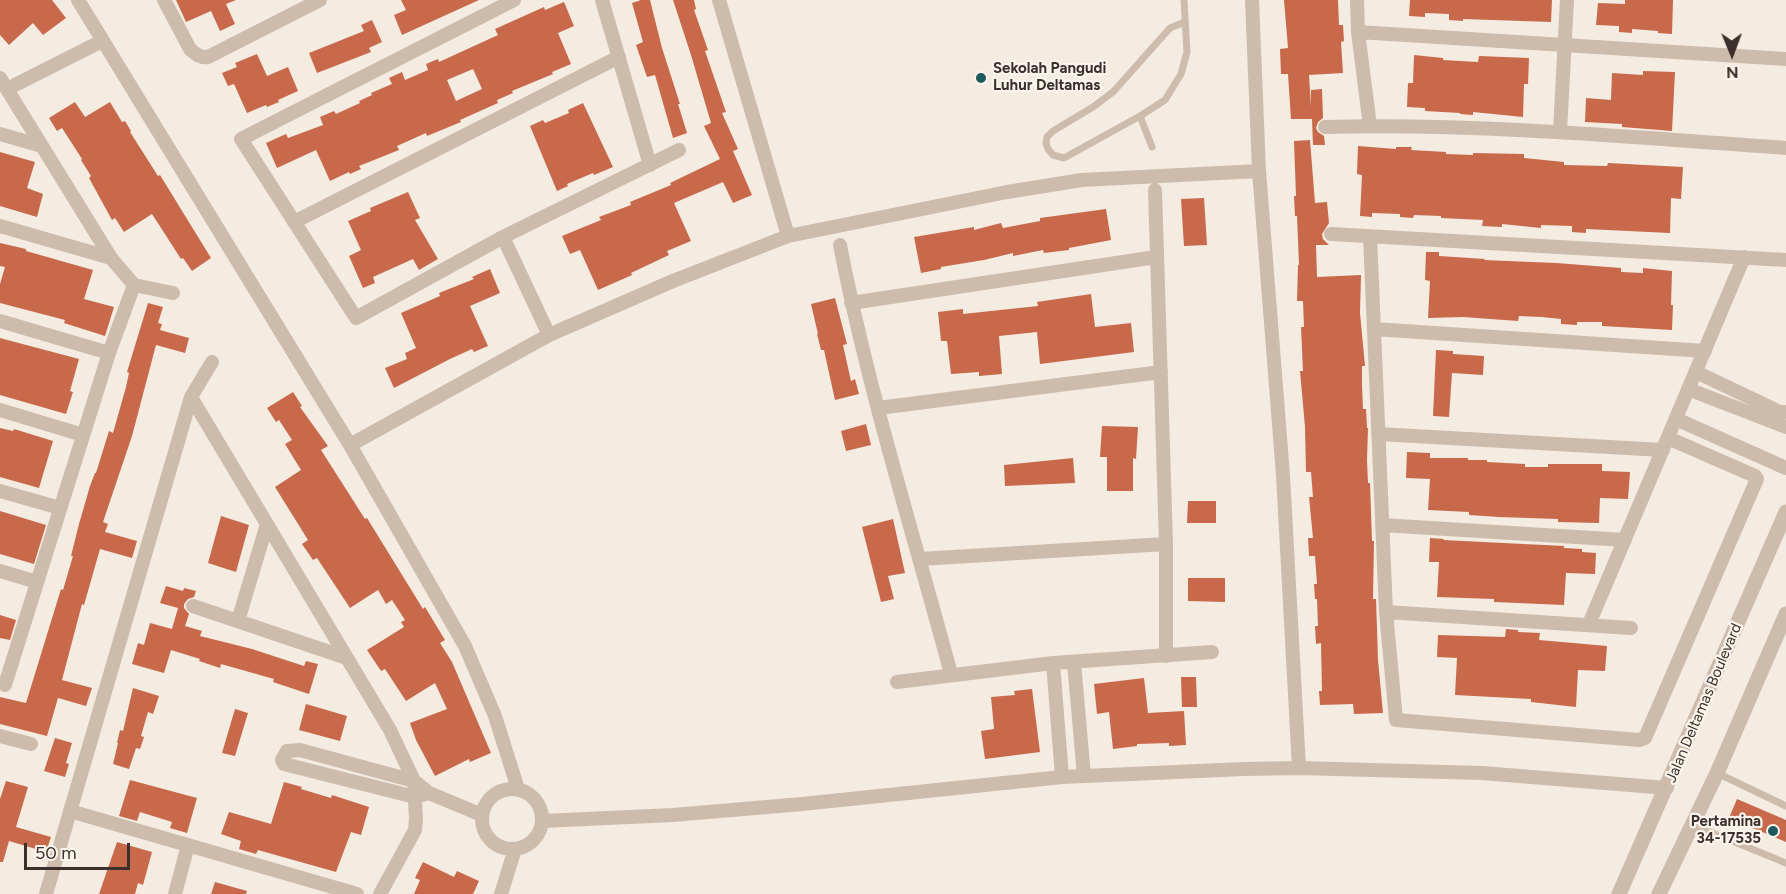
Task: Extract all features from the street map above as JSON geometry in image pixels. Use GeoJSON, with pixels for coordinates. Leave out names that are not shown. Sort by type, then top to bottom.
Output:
{"type":"FeatureCollection","features":[{"type":"Feature","properties":{"kind":"street"},"geometry":{"type":"LineString","coordinates":[[78,0],[350,445],[465,646],[495,716],[518,789]]}},
{"type":"Feature","properties":{"kind":"street"},"geometry":{"type":"LineString","coordinates":[[164,0],[190,49],[203,57],[208,57],[320,0]]}},
{"type":"Feature","properties":{"kind":"street"},"geometry":{"type":"LineString","coordinates":[[514,0],[241,138],[356,318],[503,237],[680,150]]}},
{"type":"Feature","properties":{"kind":"street"},"geometry":{"type":"LineString","coordinates":[[602,0],[650,165]]}},
{"type":"Feature","properties":{"kind":"street"},"geometry":{"type":"LineString","coordinates":[[720,0],[788,236]]}},
{"type":"Feature","properties":{"kind":"street"},"geometry":{"type":"LineString","coordinates":[[1252,0],[1259,171],[1283,475],[1299,768]]}},
{"type":"Feature","properties":{"kind":"street"},"geometry":{"type":"LineString","coordinates":[[1357,0],[1358,32],[1370,126]]}},
{"type":"Feature","properties":{"kind":"street"},"geometry":{"type":"LineString","coordinates":[[1560,132],[1568,0]]}},
{"type":"Feature","properties":{"kind":"street"},"geometry":{"type":"LineString","coordinates":[[1358,32],[1786,59]]}},
{"type":"Feature","properties":{"kind":"street"},"geometry":{"type":"LineString","coordinates":[[102,41],[3,84],[111,258],[134,285],[173,293]]}},
{"type":"Feature","properties":{"kind":"street"},"geometry":{"type":"LineString","coordinates":[[294,222],[619,57]]}},
{"type":"Feature","properties":{"kind":"street"},"geometry":{"type":"LineString","coordinates":[[1325,127],[1370,126],[1560,132],[1786,148]]}},
{"type":"Feature","properties":{"kind":"street"},"geometry":{"type":"LineString","coordinates":[[0,134],[42,146]]}},
{"type":"Feature","properties":{"kind":"street"},"geometry":{"type":"LineString","coordinates":[[350,445],[549,335],[673,281],[788,236],[1007,192],[1082,180],[1259,171]]}},
{"type":"Feature","properties":{"kind":"street"},"geometry":{"type":"LineString","coordinates":[[1155,190],[1166,544],[1166,656]]}},
{"type":"Feature","properties":{"kind":"street"},"geometry":{"type":"LineString","coordinates":[[0,226],[111,258]]}},
{"type":"Feature","properties":{"kind":"street"},"geometry":{"type":"LineString","coordinates":[[1331,234],[1786,260]]}},
{"type":"Feature","properties":{"kind":"street"},"geometry":{"type":"LineString","coordinates":[[1370,236],[1378,434],[1386,612],[1395,719],[1643,740],[1757,479],[1755,476],[1665,444],[1378,434]]}},
{"type":"Feature","properties":{"kind":"street"},"geometry":{"type":"LineString","coordinates":[[503,237],[549,335]]}},
{"type":"Feature","properties":{"kind":"street"},"geometry":{"type":"LineString","coordinates":[[840,245],[851,303],[878,408],[951,674]]}},
{"type":"Feature","properties":{"kind":"street"},"geometry":{"type":"LineString","coordinates":[[851,303],[1156,257]]}},
{"type":"Feature","properties":{"kind":"street"},"geometry":{"type":"LineString","coordinates":[[1589,624],[1744,257]]}},
{"type":"Feature","properties":{"kind":"street"},"geometry":{"type":"LineString","coordinates":[[5,685],[109,353],[134,285]]}},
{"type":"Feature","properties":{"kind":"street"},"geometry":{"type":"LineString","coordinates":[[0,321],[109,353]]}},
{"type":"Feature","properties":{"kind":"street"},"geometry":{"type":"LineString","coordinates":[[1374,329],[1705,351]]}},
{"type":"Feature","properties":{"kind":"street"},"geometry":{"type":"LineString","coordinates":[[46,894],[191,398],[213,362]]}},
{"type":"Feature","properties":{"kind":"street"},"geometry":{"type":"LineString","coordinates":[[878,408],[1161,372]]}},
{"type":"Feature","properties":{"kind":"street"},"geometry":{"type":"LineString","coordinates":[[1696,372],[1780,412],[1786,412]]}},
{"type":"Feature","properties":{"kind":"street"},"geometry":{"type":"LineString","coordinates":[[1688,389],[1786,428]]}},
{"type":"Feature","properties":{"kind":"street"},"geometry":{"type":"LineString","coordinates":[[191,398],[390,730],[414,781],[415,830],[380,894]]}},
{"type":"Feature","properties":{"kind":"street"},"geometry":{"type":"LineString","coordinates":[[0,410],[83,435]]}},
{"type":"Feature","properties":{"kind":"street"},"geometry":{"type":"LineString","coordinates":[[1676,420],[1786,468]]}},
{"type":"Feature","properties":{"kind":"street"},"geometry":{"type":"LineString","coordinates":[[0,491],[60,508]]}},
{"type":"Feature","properties":{"kind":"street","name":"Jalan Deltamas Boulevard"},"geometry":{"type":"LineString","coordinates":[[1619,894],[1786,512]]}},
{"type":"Feature","properties":{"kind":"street"},"geometry":{"type":"LineString","coordinates":[[238,621],[267,524]]}},
{"type":"Feature","properties":{"kind":"street"},"geometry":{"type":"LineString","coordinates":[[1382,525],[1625,540]]}},
{"type":"Feature","properties":{"kind":"street"},"geometry":{"type":"LineString","coordinates":[[920,559],[1166,544]]}},
{"type":"Feature","properties":{"kind":"street"},"geometry":{"type":"LineString","coordinates":[[0,571],[37,582]]}},
{"type":"Feature","properties":{"kind":"street"},"geometry":{"type":"LineString","coordinates":[[193,606],[347,658]]}},
{"type":"Feature","properties":{"kind":"street"},"geometry":{"type":"LineString","coordinates":[[1386,612],[1631,627]]}},
{"type":"Feature","properties":{"kind":"street"},"geometry":{"type":"LineString","coordinates":[[1659,894],[1717,773],[1786,614]]}},
{"type":"Feature","properties":{"kind":"street"},"geometry":{"type":"LineString","coordinates":[[0,651],[14,656]]}},
{"type":"Feature","properties":{"kind":"street"},"geometry":{"type":"LineString","coordinates":[[897,682],[1053,663],[1212,652]]}},
{"type":"Feature","properties":{"kind":"street"},"geometry":{"type":"LineString","coordinates":[[1074,662],[1084,776]]}},
{"type":"Feature","properties":{"kind":"street"},"geometry":{"type":"LineString","coordinates":[[1053,663],[1062,777]]}},
{"type":"Feature","properties":{"kind":"street"},"geometry":{"type":"LineString","coordinates":[[0,736],[31,744]]}},
{"type":"Feature","properties":{"kind":"street"},"geometry":{"type":"LineString","coordinates":[[429,793],[415,797],[284,764],[282,760],[287,751],[294,749],[414,781],[429,793],[482,815]]}},
{"type":"Feature","properties":{"kind":"street"},"geometry":{"type":"LineString","coordinates":[[542,821],[673,815],[1062,777],[1299,768],[1482,773],[1667,788]]}},
{"type":"Feature","properties":{"kind":"street"},"geometry":{"type":"LineString","coordinates":[[518,789],[531,795],[540,807],[542,821],[538,834],[528,844],[515,849],[502,847],[490,840],[483,828],[482,815],[488,800],[501,790],[518,789]]}},
{"type":"Feature","properties":{"kind":"street"},"geometry":{"type":"LineString","coordinates":[[70,811],[357,894]]}},
{"type":"Feature","properties":{"kind":"street"},"geometry":{"type":"LineString","coordinates":[[175,894],[188,845]]}},
{"type":"Feature","properties":{"kind":"street"},"geometry":{"type":"LineString","coordinates":[[501,894],[515,849]]}},
{"type":"Feature","properties":{"kind":"lane"},"geometry":{"type":"LineString","coordinates":[[1184,0],[1185,22],[1186,52],[1181,74],[1165,100],[1064,158],[1053,155],[1048,149],[1047,137],[1113,92],[1170,28],[1185,22]]}},
{"type":"Feature","properties":{"kind":"lane"},"geometry":{"type":"LineString","coordinates":[[1140,116],[1152,147]]}},
{"type":"Feature","properties":{"kind":"lane"},"geometry":{"type":"LineString","coordinates":[[1717,773],[1786,806]]}},
{"type":"Feature","properties":{"kind":"lane"},"geometry":{"type":"LineString","coordinates":[[1693,825],[1786,863]]}},
{"type":"Feature","properties":{"kind":"building"},"geometry":{"type":"Polygon","coordinates":[[[0,0],[52,0],[66,18],[43,35],[33,23],[9,45],[0,35],[0,0]]]}},
{"type":"Feature","properties":{"kind":"building"},"geometry":{"type":"Polygon","coordinates":[[[176,0],[236,0],[226,4],[235,24],[220,31],[211,11],[186,22],[176,0]]]}},
{"type":"Feature","properties":{"kind":"building"},"geometry":{"type":"Polygon","coordinates":[[[401,0],[479,0],[402,35],[394,15],[406,10],[401,0]]]}},
{"type":"Feature","properties":{"kind":"building"},"geometry":{"type":"Polygon","coordinates":[[[650,0],[687,133],[673,138],[655,75],[647,77],[636,45],[643,42],[632,3],[650,0]]]}},
{"type":"Feature","properties":{"kind":"building"},"geometry":{"type":"Polygon","coordinates":[[[673,0],[694,0],[696,9],[694,10],[708,50],[705,51],[726,112],[722,113],[738,149],[733,151],[752,195],[733,203],[723,182],[674,203],[691,241],[667,251],[669,255],[631,273],[632,275],[598,290],[580,250],[570,254],[562,236],[601,220],[599,217],[631,205],[630,202],[671,185],[670,183],[720,159],[704,126],[711,123],[673,0]]]}},
{"type":"Feature","properties":{"kind":"building"},"geometry":{"type":"Polygon","coordinates":[[[1284,0],[1338,0],[1339,25],[1343,25],[1344,41],[1341,42],[1343,73],[1309,75],[1311,107],[1311,90],[1322,89],[1323,118],[1318,122],[1316,128],[1324,136],[1325,145],[1313,145],[1312,119],[1291,119],[1288,74],[1281,74],[1280,49],[1288,48],[1284,0]]]}},
{"type":"Feature","properties":{"kind":"building"},"geometry":{"type":"Polygon","coordinates":[[[1410,0],[1552,0],[1551,22],[1449,20],[1449,14],[1425,13],[1425,17],[1409,16],[1410,0]]]}},
{"type":"Feature","properties":{"kind":"building"},"geometry":{"type":"Polygon","coordinates":[[[1625,0],[1673,0],[1672,34],[1632,29],[1632,33],[1619,32],[1619,26],[1596,25],[1598,3],[1625,4],[1625,0]]]}},
{"type":"Feature","properties":{"kind":"building"},"geometry":{"type":"Polygon","coordinates":[[[564,2],[574,26],[558,33],[571,64],[512,91],[513,93],[497,100],[498,103],[460,120],[461,122],[427,136],[426,133],[397,146],[399,150],[359,166],[361,169],[350,174],[349,172],[330,181],[316,150],[277,168],[266,143],[286,134],[288,138],[323,125],[320,117],[334,111],[336,114],[360,103],[359,101],[372,95],[371,93],[392,84],[389,78],[402,72],[405,80],[428,70],[426,64],[438,59],[439,62],[498,35],[495,29],[544,7],[545,10],[564,2]],[[473,69],[447,80],[456,101],[482,89],[473,69]]]}},
{"type":"Feature","properties":{"kind":"building"},"geometry":{"type":"Polygon","coordinates":[[[372,20],[382,42],[369,48],[371,52],[317,73],[309,53],[364,31],[361,25],[372,20]]]}},
{"type":"Feature","properties":{"kind":"building"},"geometry":{"type":"Polygon","coordinates":[[[257,54],[267,76],[288,67],[298,91],[278,100],[279,102],[247,113],[234,84],[228,86],[222,73],[237,67],[235,63],[257,54]]]}},
{"type":"Feature","properties":{"kind":"building"},"geometry":{"type":"Polygon","coordinates":[[[1414,55],[1443,58],[1443,60],[1478,62],[1479,56],[1529,58],[1528,84],[1524,84],[1523,117],[1473,112],[1473,115],[1425,111],[1425,108],[1407,107],[1408,83],[1413,83],[1414,55]]]}},
{"type":"Feature","properties":{"kind":"building"},"geometry":{"type":"Polygon","coordinates":[[[1643,71],[1675,72],[1672,131],[1622,127],[1622,124],[1585,122],[1586,98],[1611,100],[1612,73],[1643,75],[1643,71]]]}},
{"type":"Feature","properties":{"kind":"building"},"geometry":{"type":"Polygon","coordinates":[[[75,102],[85,117],[110,102],[122,122],[125,121],[158,176],[160,175],[211,258],[192,271],[183,258],[181,259],[152,214],[124,232],[115,218],[112,220],[89,178],[91,176],[82,159],[62,128],[57,131],[49,118],[75,102]]]}},
{"type":"Feature","properties":{"kind":"building"},"geometry":{"type":"Polygon","coordinates":[[[583,103],[613,167],[567,184],[568,186],[557,191],[530,126],[543,120],[545,123],[569,113],[568,110],[583,103]]]}},
{"type":"Feature","properties":{"kind":"building"},"geometry":{"type":"Polygon","coordinates":[[[1310,140],[1315,203],[1327,202],[1329,223],[1322,234],[1323,239],[1329,245],[1316,245],[1317,277],[1361,275],[1360,313],[1365,366],[1362,366],[1363,409],[1366,409],[1368,428],[1368,483],[1370,483],[1372,541],[1374,541],[1373,599],[1376,599],[1383,713],[1354,714],[1353,704],[1320,705],[1321,643],[1316,644],[1315,626],[1318,626],[1314,584],[1317,584],[1315,556],[1309,556],[1308,538],[1313,538],[1309,497],[1313,497],[1311,472],[1306,472],[1300,371],[1303,371],[1301,327],[1304,327],[1303,301],[1297,301],[1299,265],[1294,196],[1296,196],[1294,141],[1310,140]]]}},
{"type":"Feature","properties":{"kind":"building"},"geometry":{"type":"Polygon","coordinates":[[[1358,146],[1396,149],[1396,147],[1412,147],[1411,150],[1446,152],[1446,154],[1524,154],[1524,158],[1564,162],[1564,165],[1607,166],[1608,163],[1683,167],[1681,199],[1671,198],[1670,233],[1586,229],[1586,233],[1572,232],[1572,226],[1541,225],[1541,228],[1502,224],[1502,227],[1482,226],[1483,220],[1441,218],[1441,216],[1414,215],[1413,218],[1400,217],[1400,214],[1372,213],[1372,217],[1360,216],[1362,175],[1357,174],[1358,146]]]}},
{"type":"Feature","properties":{"kind":"building"},"geometry":{"type":"Polygon","coordinates":[[[0,152],[35,162],[27,188],[43,194],[37,217],[0,206],[0,152]]]}},
{"type":"Feature","properties":{"kind":"building"},"geometry":{"type":"Polygon","coordinates":[[[408,192],[420,218],[415,220],[438,259],[419,270],[413,259],[373,277],[375,283],[363,288],[349,256],[361,250],[348,221],[371,211],[370,208],[408,192]]]}},
{"type":"Feature","properties":{"kind":"building"},"geometry":{"type":"Polygon","coordinates":[[[1204,198],[1207,245],[1184,246],[1181,199],[1204,198]]]}},
{"type":"Feature","properties":{"kind":"building"},"geometry":{"type":"Polygon","coordinates":[[[1106,209],[1111,240],[1069,248],[1069,250],[1044,253],[1043,250],[1013,256],[1013,253],[921,273],[914,237],[974,227],[974,230],[1001,223],[1003,228],[1040,221],[1040,218],[1106,209]]]}},
{"type":"Feature","properties":{"kind":"building"},"geometry":{"type":"Polygon","coordinates":[[[0,243],[93,270],[84,299],[114,307],[105,336],[64,323],[65,320],[0,303],[0,284],[5,267],[0,266],[0,243]]]}},
{"type":"Feature","properties":{"kind":"building"},"geometry":{"type":"Polygon","coordinates":[[[1426,252],[1439,252],[1439,256],[1484,260],[1621,268],[1621,272],[1643,273],[1643,268],[1672,271],[1672,330],[1602,326],[1602,322],[1561,324],[1561,319],[1542,317],[1519,316],[1518,321],[1463,317],[1428,318],[1430,281],[1425,280],[1426,252]]]}},
{"type":"Feature","properties":{"kind":"building"},"geometry":{"type":"Polygon","coordinates":[[[490,269],[500,293],[470,306],[488,346],[474,352],[472,349],[394,388],[385,368],[407,359],[405,353],[416,348],[401,313],[440,296],[439,293],[474,279],[472,277],[490,269]]]}},
{"type":"Feature","properties":{"kind":"building"},"geometry":{"type":"Polygon","coordinates":[[[1091,294],[1095,327],[1131,323],[1134,352],[1040,364],[1037,332],[999,336],[1002,374],[979,376],[979,372],[951,374],[947,341],[941,341],[938,312],[963,309],[963,314],[1038,306],[1037,302],[1091,294]]]}},
{"type":"Feature","properties":{"kind":"building"},"geometry":{"type":"Polygon","coordinates":[[[835,298],[847,344],[843,345],[851,381],[855,379],[859,394],[835,400],[811,304],[835,298]]]}},
{"type":"Feature","properties":{"kind":"building"},"geometry":{"type":"Polygon","coordinates":[[[148,303],[163,307],[158,323],[162,324],[160,330],[189,338],[185,353],[156,345],[132,436],[103,522],[108,524],[105,532],[137,541],[132,558],[100,549],[84,605],[82,604],[62,680],[92,688],[86,706],[58,698],[47,736],[0,724],[0,697],[26,703],[61,589],[63,590],[90,486],[109,431],[113,433],[126,387],[129,373],[127,372],[148,303]]]}},
{"type":"Feature","properties":{"kind":"building"},"geometry":{"type":"Polygon","coordinates":[[[0,338],[79,359],[66,414],[0,395],[0,338]]]}},
{"type":"Feature","properties":{"kind":"building"},"geometry":{"type":"Polygon","coordinates":[[[1436,350],[1453,351],[1453,354],[1484,356],[1483,375],[1452,373],[1449,417],[1433,416],[1436,350]]]}},
{"type":"Feature","properties":{"kind":"building"},"geometry":{"type":"Polygon","coordinates":[[[293,392],[302,406],[300,407],[328,446],[321,450],[445,640],[440,643],[452,662],[491,753],[470,762],[469,759],[435,776],[416,740],[410,723],[447,709],[435,683],[406,701],[385,669],[381,671],[367,650],[404,627],[401,622],[405,620],[392,600],[386,604],[378,590],[350,608],[317,558],[313,560],[302,544],[308,540],[275,487],[301,470],[285,444],[292,440],[279,420],[276,422],[267,408],[293,392]]]}},
{"type":"Feature","properties":{"kind":"building"},"geometry":{"type":"Polygon","coordinates":[[[866,424],[871,445],[846,451],[841,431],[866,424]]]}},
{"type":"Feature","properties":{"kind":"building"},"geometry":{"type":"Polygon","coordinates":[[[1102,426],[1138,427],[1136,459],[1133,458],[1133,491],[1107,491],[1107,457],[1100,457],[1102,426]]]}},
{"type":"Feature","properties":{"kind":"building"},"geometry":{"type":"Polygon","coordinates":[[[0,428],[13,431],[14,429],[53,441],[39,488],[0,477],[0,428]]]}},
{"type":"Feature","properties":{"kind":"building"},"geometry":{"type":"Polygon","coordinates":[[[1407,452],[1430,453],[1430,458],[1468,458],[1468,460],[1487,460],[1487,462],[1525,464],[1525,467],[1548,467],[1548,464],[1602,464],[1602,471],[1630,472],[1628,499],[1600,498],[1599,523],[1558,522],[1558,519],[1469,515],[1469,512],[1428,510],[1430,479],[1406,478],[1407,452]]]}},
{"type":"Feature","properties":{"kind":"building"},"geometry":{"type":"Polygon","coordinates":[[[1073,458],[1075,483],[1005,486],[1004,465],[1073,458]]]}},
{"type":"Feature","properties":{"kind":"building"},"geometry":{"type":"Polygon","coordinates":[[[1188,501],[1216,501],[1216,523],[1187,523],[1188,501]]]}},
{"type":"Feature","properties":{"kind":"building"},"geometry":{"type":"Polygon","coordinates":[[[0,511],[46,525],[34,564],[0,554],[0,511]]]}},
{"type":"Feature","properties":{"kind":"building"},"geometry":{"type":"Polygon","coordinates":[[[221,516],[249,525],[236,572],[208,563],[221,516]]]}},
{"type":"Feature","properties":{"kind":"building"},"geometry":{"type":"Polygon","coordinates":[[[893,519],[905,573],[888,576],[894,599],[881,602],[862,527],[893,519]]]}},
{"type":"Feature","properties":{"kind":"building"},"geometry":{"type":"Polygon","coordinates":[[[1430,538],[1582,549],[1582,552],[1596,553],[1595,574],[1566,573],[1564,605],[1437,597],[1439,562],[1429,562],[1430,538]]]}},
{"type":"Feature","properties":{"kind":"building"},"geometry":{"type":"Polygon","coordinates":[[[1188,578],[1225,578],[1225,602],[1188,601],[1188,578]]]}},
{"type":"Feature","properties":{"kind":"building"},"geometry":{"type":"Polygon","coordinates":[[[166,586],[183,591],[184,588],[196,591],[194,597],[188,599],[184,604],[189,614],[185,626],[202,631],[200,636],[252,649],[304,666],[306,661],[318,664],[309,694],[273,682],[274,679],[221,664],[220,668],[171,650],[164,673],[132,664],[138,643],[144,645],[150,623],[172,629],[178,608],[160,603],[166,586]]]}},
{"type":"Feature","properties":{"kind":"building"},"geometry":{"type":"Polygon","coordinates":[[[0,615],[16,620],[10,640],[0,638],[0,615]]]}},
{"type":"Feature","properties":{"kind":"building"},"geometry":{"type":"Polygon","coordinates":[[[1506,629],[1540,633],[1539,640],[1607,646],[1605,671],[1578,670],[1576,707],[1531,702],[1531,699],[1455,695],[1457,658],[1437,657],[1438,635],[1505,637],[1506,629]]]}},
{"type":"Feature","properties":{"kind":"building"},"geometry":{"type":"Polygon","coordinates":[[[1181,677],[1196,677],[1197,707],[1182,707],[1181,677]]]}},
{"type":"Feature","properties":{"kind":"building"},"geometry":{"type":"Polygon","coordinates":[[[1144,678],[1148,713],[1184,711],[1186,745],[1137,744],[1137,746],[1113,749],[1109,712],[1097,714],[1094,684],[1144,678]]]}},
{"type":"Feature","properties":{"kind":"building"},"geometry":{"type":"Polygon","coordinates":[[[133,688],[159,696],[153,714],[148,712],[140,749],[136,748],[129,769],[113,764],[120,730],[123,731],[133,688]]]}},
{"type":"Feature","properties":{"kind":"building"},"geometry":{"type":"Polygon","coordinates":[[[1032,689],[1040,752],[985,759],[981,731],[994,729],[991,697],[1015,695],[1014,691],[1032,689]]]}},
{"type":"Feature","properties":{"kind":"building"},"geometry":{"type":"Polygon","coordinates":[[[306,704],[347,716],[340,741],[299,730],[306,704]]]}},
{"type":"Feature","properties":{"kind":"building"},"geometry":{"type":"Polygon","coordinates":[[[235,709],[248,713],[235,756],[222,753],[235,709]]]}},
{"type":"Feature","properties":{"kind":"building"},"geometry":{"type":"Polygon","coordinates":[[[55,738],[72,743],[66,763],[69,764],[65,777],[44,771],[55,738]]]}},
{"type":"Feature","properties":{"kind":"building"},"geometry":{"type":"Polygon","coordinates":[[[130,780],[197,798],[187,833],[170,828],[172,822],[140,812],[137,821],[119,816],[130,780]]]}},
{"type":"Feature","properties":{"kind":"building"},"geometry":{"type":"Polygon","coordinates":[[[6,781],[28,787],[16,827],[51,837],[46,852],[9,841],[3,862],[0,862],[0,799],[6,781]]]}},
{"type":"Feature","properties":{"kind":"building"},"geometry":{"type":"Polygon","coordinates":[[[284,782],[331,798],[332,795],[369,807],[361,835],[351,832],[336,872],[258,850],[256,854],[239,849],[241,841],[221,834],[229,812],[271,824],[284,782]]]}},
{"type":"Feature","properties":{"kind":"building","name":"Pertamina 34-17535"},"geometry":{"type":"Polygon","coordinates":[[[1737,799],[1786,820],[1786,842],[1729,818],[1737,799]]]}},
{"type":"Feature","properties":{"kind":"building"},"geometry":{"type":"Polygon","coordinates":[[[117,842],[152,852],[143,885],[138,883],[135,894],[99,894],[117,842]]]}},
{"type":"Feature","properties":{"kind":"building"},"geometry":{"type":"Polygon","coordinates":[[[423,862],[454,877],[457,871],[479,881],[473,894],[414,894],[420,880],[415,878],[423,862]]]}},
{"type":"Feature","properties":{"kind":"building"},"geometry":{"type":"Polygon","coordinates":[[[215,882],[247,891],[246,894],[211,894],[215,882]]]}},
{"type":"Feature","properties":{"kind":"place","name":"Sekolah Pangudi Luhur Deltamas"},"geometry":{"type":"Point","coordinates":[981,78]}},
{"type":"Feature","properties":{"kind":"place","name":"Pertamina 34-17535"},"geometry":{"type":"Point","coordinates":[1773,831]}}]}
